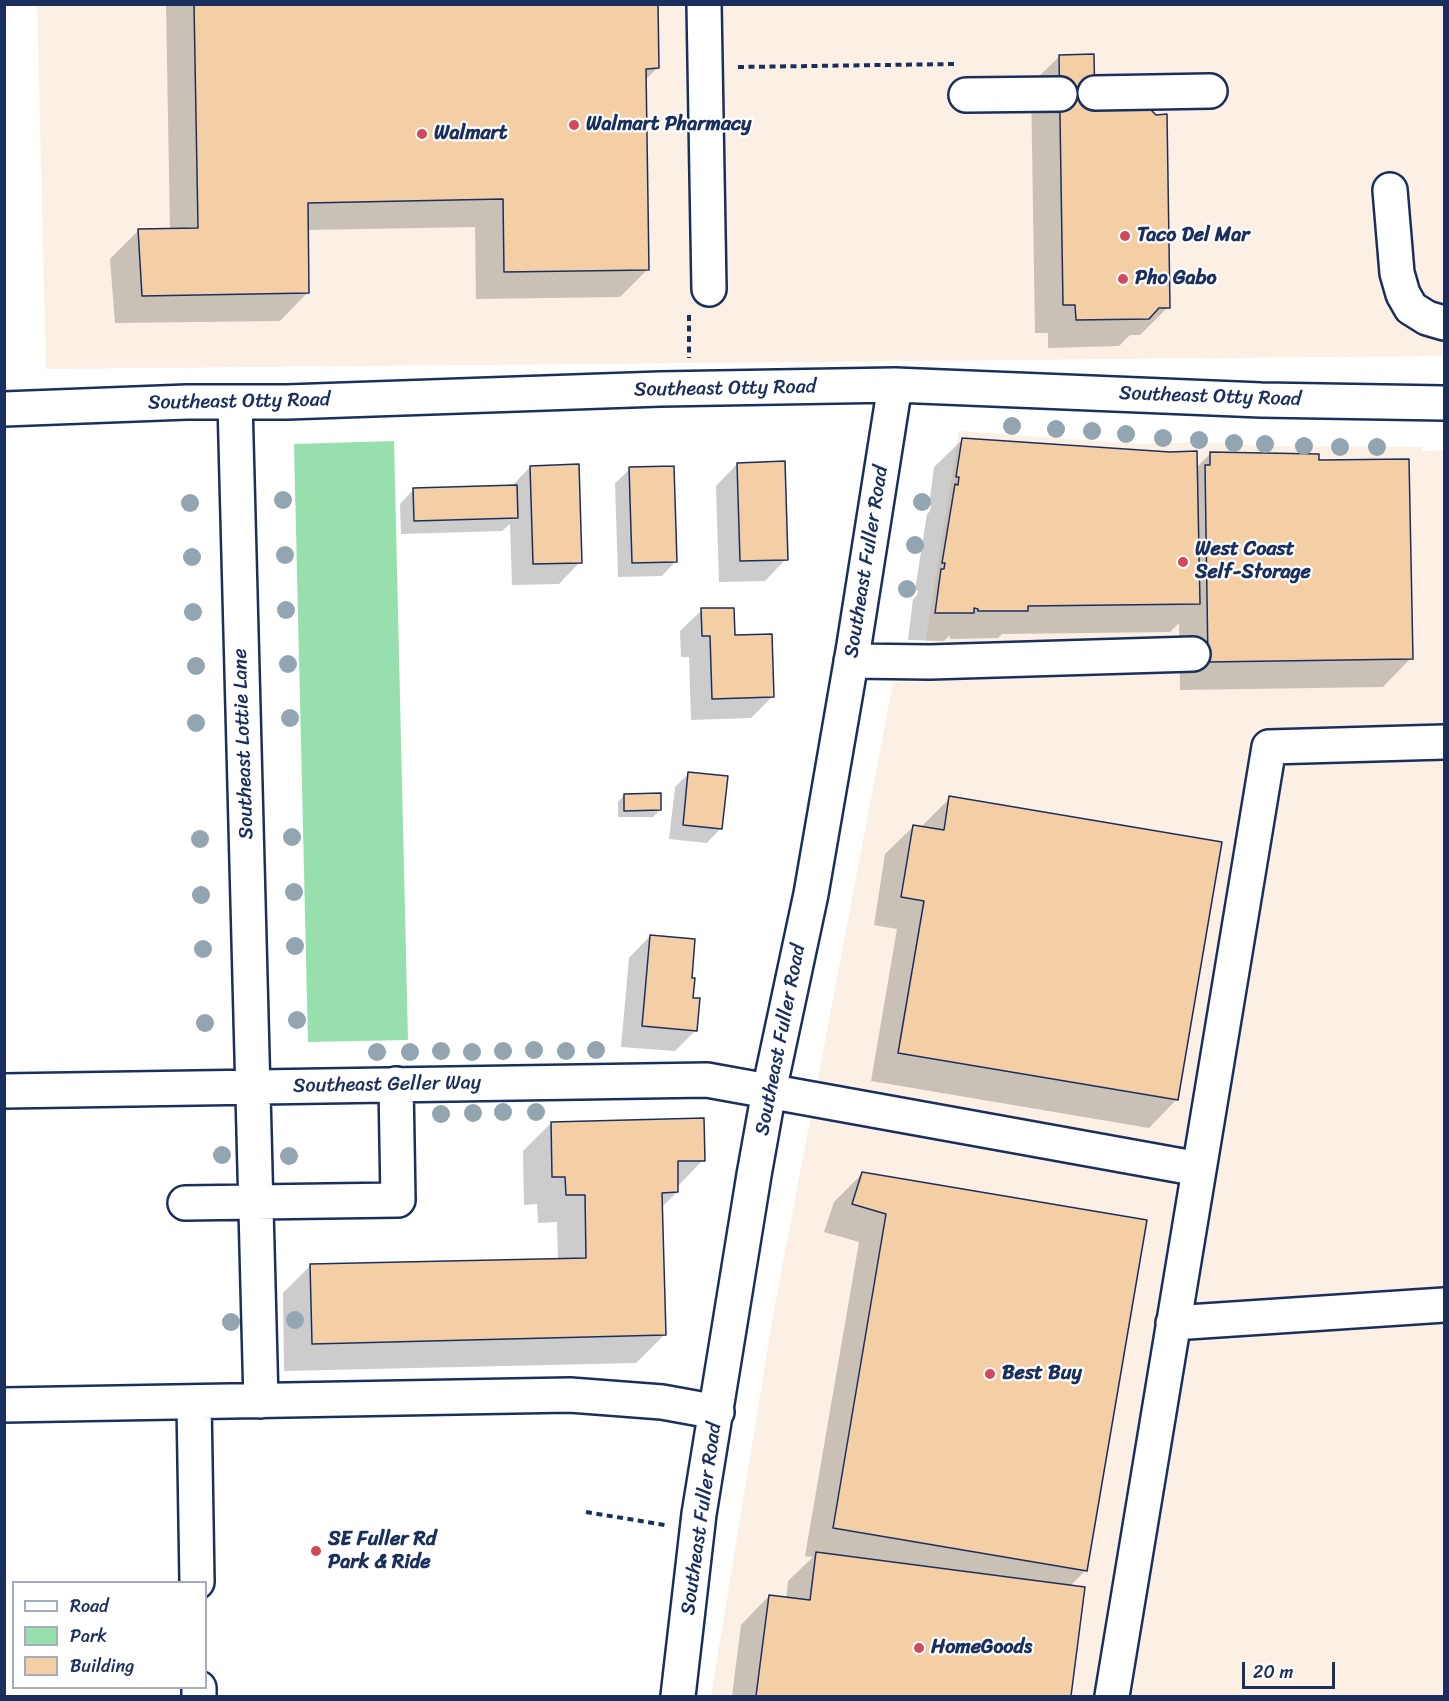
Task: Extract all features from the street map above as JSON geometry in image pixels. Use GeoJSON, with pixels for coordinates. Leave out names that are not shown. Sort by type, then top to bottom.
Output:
{"type":"FeatureCollection","features":[{"type":"Feature","properties":{"kind":"street"},"geometry":{"type":"LineString","coordinates":[[705,4],[709,289]]}},
{"type":"Feature","properties":{"kind":"street"},"geometry":{"type":"LineString","coordinates":[[1095,93],[1210,91]]}},
{"type":"Feature","properties":{"kind":"street"},"geometry":{"type":"LineString","coordinates":[[966,95],[1060,94]]}},
{"type":"Feature","properties":{"kind":"street"},"geometry":{"type":"LineString","coordinates":[[1390,190],[1397,273],[1403,294],[1411,308],[1427,318],[1444,323]]}},
{"type":"Feature","properties":{"kind":"street","name":"Southeast Otty Road"},"geometry":{"type":"LineString","coordinates":[[4,409],[660,389],[895,385],[1261,400],[1444,402]]}},
{"type":"Feature","properties":{"kind":"street","name":"Southeast Fuller Road"},"geometry":{"type":"LineString","coordinates":[[678,1696],[697,1531],[770,1091],[811,894],[895,385]]}},
{"type":"Feature","properties":{"kind":"street","name":"Southeast Lottie Lane"},"geometry":{"type":"LineString","coordinates":[[235,402],[261,1401]]}},
{"type":"Feature","properties":{"kind":"street"},"geometry":{"type":"LineString","coordinates":[[851,661],[930,662],[1192,654]]}},
{"type":"Feature","properties":{"kind":"street"},"geometry":{"type":"LineString","coordinates":[[1112,1696],[1269,747],[1444,742]]}},
{"type":"Feature","properties":{"kind":"street","name":"Southeast Geller Way"},"geometry":{"type":"LineString","coordinates":[[4,1091],[707,1080],[1199,1169]]}},
{"type":"Feature","properties":{"kind":"street"},"geometry":{"type":"LineString","coordinates":[[185,1203],[398,1200],[396,1084]]}},
{"type":"Feature","properties":{"kind":"street"},"geometry":{"type":"LineString","coordinates":[[1173,1323],[1444,1305]]}},
{"type":"Feature","properties":{"kind":"street"},"geometry":{"type":"LineString","coordinates":[[4,1405],[570,1395],[663,1401],[717,1412]]}},
{"type":"Feature","properties":{"kind":"street"},"geometry":{"type":"LineString","coordinates":[[194,1402],[197,1581]]}},
{"type":"Feature","properties":{"kind":"path"},"geometry":{"type":"LineString","coordinates":[[706,67],[962,64]]}},
{"type":"Feature","properties":{"kind":"path"},"geometry":{"type":"LineString","coordinates":[[586,1512],[697,1531]]}},
{"type":"Feature","properties":{"kind":"shaded area"},"geometry":{"type":"Polygon","coordinates":[[[37,5],[1444,5],[1444,356],[46,369],[37,5]]]}},
{"type":"Feature","properties":{"kind":"shaded area"},"geometry":{"type":"Polygon","coordinates":[[[959,431],[1140,444],[1203,442],[1260,446],[1422,447],[1423,451],[1444,450],[1444,1696],[711,1696],[774,1310],[893,682],[919,682],[959,431]]]}},
{"type":"Feature","properties":{"kind":"green space"},"geometry":{"type":"Polygon","coordinates":[[[394,441],[408,1040],[308,1042],[294,444],[394,441]]]}},
{"type":"Feature","properties":{"kind":"building","name":"Walmart"},"geometry":{"type":"Polygon","coordinates":[[[194,4],[658,4],[659,68],[646,69],[649,270],[504,272],[503,199],[308,203],[309,293],[142,296],[138,229],[198,228],[194,4]]]}},
{"type":"Feature","properties":{"kind":"building"},"geometry":{"type":"Polygon","coordinates":[[[1094,54],[1095,108],[1148,107],[1156,115],[1167,114],[1170,308],[1159,308],[1149,319],[1076,320],[1075,305],[1063,305],[1059,55],[1094,54]]]}},
{"type":"Feature","properties":{"kind":"building"},"geometry":{"type":"Polygon","coordinates":[[[962,438],[1170,452],[1197,451],[1200,604],[1028,606],[1028,611],[978,611],[974,608],[974,613],[935,613],[941,569],[944,569],[945,563],[942,563],[955,484],[958,485],[959,477],[956,477],[962,438]]]}},
{"type":"Feature","properties":{"kind":"building"},"geometry":{"type":"Polygon","coordinates":[[[1210,452],[1319,454],[1319,460],[1409,459],[1413,659],[1208,662],[1205,465],[1210,465],[1210,452]]]}},
{"type":"Feature","properties":{"kind":"building"},"geometry":{"type":"Polygon","coordinates":[[[785,461],[788,560],[740,561],[737,463],[785,461]]]}},
{"type":"Feature","properties":{"kind":"building"},"geometry":{"type":"Polygon","coordinates":[[[579,464],[582,563],[533,564],[530,466],[579,464]]]}},
{"type":"Feature","properties":{"kind":"building"},"geometry":{"type":"Polygon","coordinates":[[[674,466],[677,562],[632,563],[629,467],[674,466]]]}},
{"type":"Feature","properties":{"kind":"building"},"geometry":{"type":"Polygon","coordinates":[[[517,485],[518,518],[414,521],[413,488],[517,485]]]}},
{"type":"Feature","properties":{"kind":"building"},"geometry":{"type":"Polygon","coordinates":[[[701,608],[734,608],[735,635],[772,634],[774,697],[712,699],[710,636],[702,636],[701,608]]]}},
{"type":"Feature","properties":{"kind":"building"},"geometry":{"type":"Polygon","coordinates":[[[688,772],[728,776],[722,829],[683,825],[688,772]]]}},
{"type":"Feature","properties":{"kind":"building"},"geometry":{"type":"Polygon","coordinates":[[[661,793],[661,810],[624,811],[624,794],[661,793]]]}},
{"type":"Feature","properties":{"kind":"building"},"geometry":{"type":"Polygon","coordinates":[[[949,796],[1222,842],[1178,1100],[898,1053],[924,901],[901,897],[913,825],[944,830],[949,796]]]}},
{"type":"Feature","properties":{"kind":"building"},"geometry":{"type":"Polygon","coordinates":[[[650,935],[695,939],[692,978],[695,978],[693,998],[700,998],[697,1031],[642,1026],[650,935]]]}},
{"type":"Feature","properties":{"kind":"building"},"geometry":{"type":"Polygon","coordinates":[[[704,1118],[705,1161],[678,1161],[678,1192],[662,1193],[666,1335],[312,1344],[310,1264],[586,1258],[585,1195],[566,1195],[565,1177],[552,1177],[551,1122],[704,1118]]]}},
{"type":"Feature","properties":{"kind":"building","name":"Best Buy"},"geometry":{"type":"Polygon","coordinates":[[[862,1172],[1147,1220],[1087,1571],[833,1528],[886,1214],[852,1204],[862,1172]]]}},
{"type":"Feature","properties":{"kind":"building","name":"HomeGoods"},"geometry":{"type":"Polygon","coordinates":[[[816,1552],[1085,1587],[1071,1696],[756,1696],[769,1595],[810,1600],[816,1552]]]}},
{"type":"Feature","properties":{"kind":"place","name":"Walmart Pharmacy"},"geometry":{"type":"Point","coordinates":[574,125]}},
{"type":"Feature","properties":{"kind":"place","name":"Walmart"},"geometry":{"type":"Point","coordinates":[422,134]}},
{"type":"Feature","properties":{"kind":"place","name":"Taco Del Mar"},"geometry":{"type":"Point","coordinates":[1125,236]}},
{"type":"Feature","properties":{"kind":"place","name":"Pho Gabo"},"geometry":{"type":"Point","coordinates":[1123,279]}},
{"type":"Feature","properties":{"kind":"place","name":"West Coast Self-Storage"},"geometry":{"type":"Point","coordinates":[1183,562]}},
{"type":"Feature","properties":{"kind":"place","name":"Best Buy"},"geometry":{"type":"Point","coordinates":[990,1374]}},
{"type":"Feature","properties":{"kind":"place","name":"SE Fuller Rd Park & Ride"},"geometry":{"type":"Point","coordinates":[316,1551]}},
{"type":"Feature","properties":{"kind":"place","name":"HomeGoods"},"geometry":{"type":"Point","coordinates":[919,1648]}}]}
